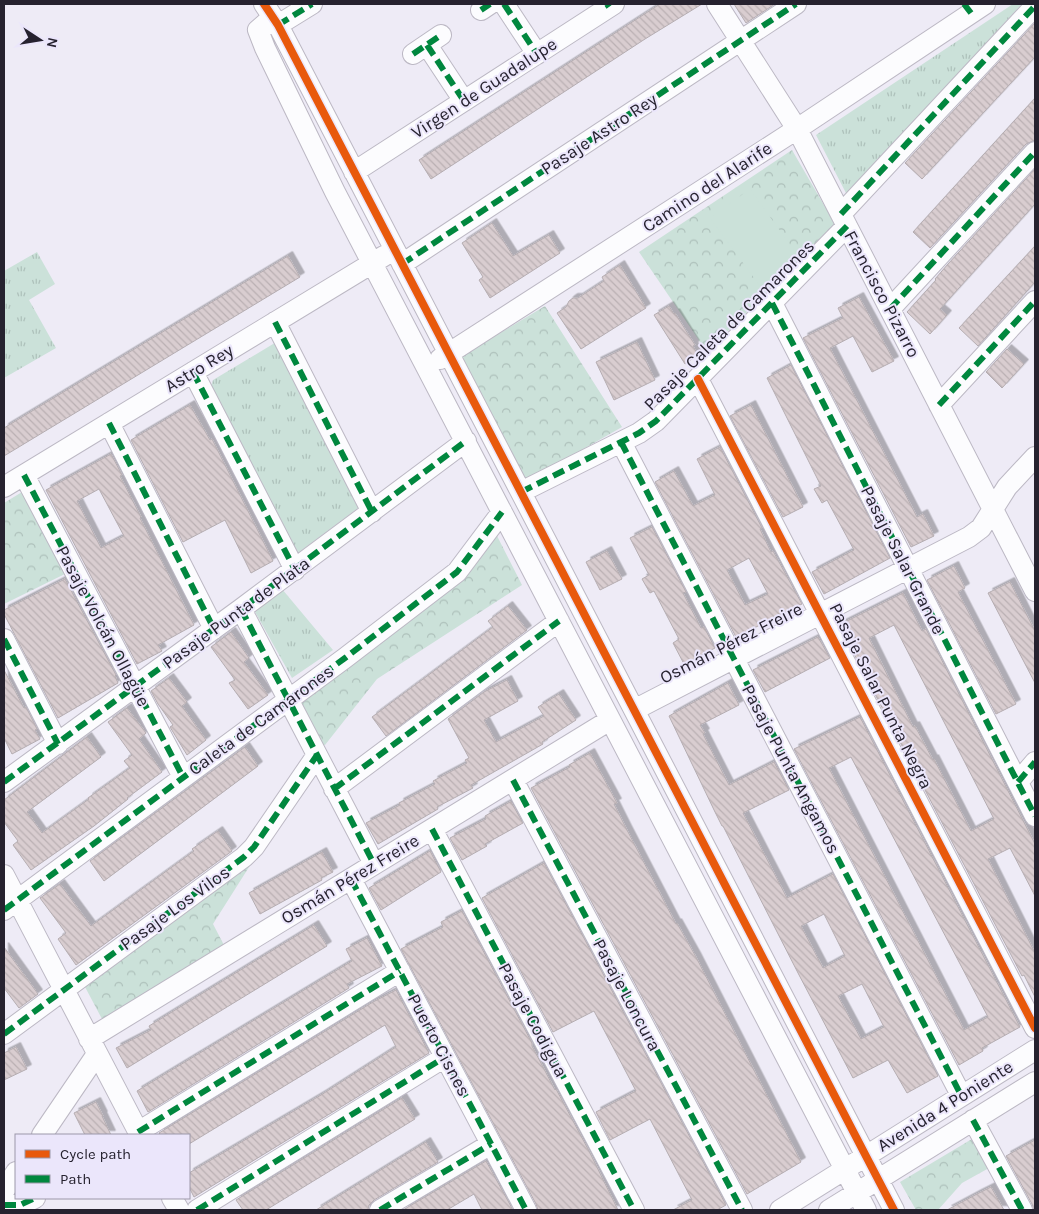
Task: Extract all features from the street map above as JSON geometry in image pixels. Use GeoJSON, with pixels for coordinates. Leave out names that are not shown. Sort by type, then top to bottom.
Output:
{"type":"FeatureCollection","features":[{"type":"Feature","properties":{"kind":"street"},"geometry":{"type":"LineString","coordinates":[[264,4],[278,24],[894,1210]]}},
{"type":"Feature","properties":{"kind":"street"},"geometry":{"type":"LineString","coordinates":[[312,4],[278,24],[266,23],[258,30],[264,48],[335,192],[861,1202]]}},
{"type":"Feature","properties":{"kind":"street"},"geometry":{"type":"LineString","coordinates":[[504,4],[537,54]]}},
{"type":"Feature","properties":{"kind":"street","name":"Francisco Pizarro"},"geometry":{"type":"LineString","coordinates":[[717,4],[796,129],[1035,591]]}},
{"type":"Feature","properties":{"kind":"street","name":"Pasaje Astro Rey"},"geometry":{"type":"LineString","coordinates":[[399,257],[796,4]]}},
{"type":"Feature","properties":{"kind":"street","name":"Virgen de Guadalupe"},"geometry":{"type":"LineString","coordinates":[[354,172],[610,5]]}},
{"type":"Feature","properties":{"kind":"street","name":"Pasaje Caleta de Camarones"},"geometry":{"type":"LineString","coordinates":[[521,492],[640,433],[656,421],[772,303],[1035,6]]}},
{"type":"Feature","properties":{"kind":"street","name":"Camino del Alarife"},"geometry":{"type":"LineString","coordinates":[[427,367],[796,129],[973,7]]}},
{"type":"Feature","properties":{"kind":"street"},"geometry":{"type":"LineString","coordinates":[[427,44],[464,101]]}},
{"type":"Feature","properties":{"kind":"street"},"geometry":{"type":"LineString","coordinates":[[890,309],[1035,152]]}},
{"type":"Feature","properties":{"kind":"street","name":"Astro Rey"},"geometry":{"type":"LineString","coordinates":[[4,487],[373,262],[399,257]]}},
{"type":"Feature","properties":{"kind":"street"},"geometry":{"type":"LineString","coordinates":[[939,405],[1035,301]]}},
{"type":"Feature","properties":{"kind":"street","name":"Pasaje Salar Grande"},"geometry":{"type":"LineString","coordinates":[[772,303],[1035,816]]}},
{"type":"Feature","properties":{"kind":"street"},"geometry":{"type":"LineString","coordinates":[[275,322],[372,512]]}},
{"type":"Feature","properties":{"kind":"street"},"geometry":{"type":"LineString","coordinates":[[192,372],[294,570]]}},
{"type":"Feature","properties":{"kind":"street","name":"Pasaje Salar Punta Negra"},"geometry":{"type":"LineString","coordinates":[[698,379],[1035,1028]]}},
{"type":"Feature","properties":{"kind":"street"},"geometry":{"type":"LineString","coordinates":[[109,423],[214,628]]}},
{"type":"Feature","properties":{"kind":"street","name":"Pasaje Punta de Plata"},"geometry":{"type":"LineString","coordinates":[[4,782],[241,610],[466,441]]}},
{"type":"Feature","properties":{"kind":"street","name":"Pasaje Punta Angamos"},"geometry":{"type":"LineString","coordinates":[[621,442],[961,1095]]}},
{"type":"Feature","properties":{"kind":"street","name":"Osmán Pérez Freire"},"geometry":{"type":"LineString","coordinates":[[634,710],[969,537],[981,528],[1007,487],[1035,457]]}},
{"type":"Feature","properties":{"kind":"street","name":"Pasaje Volcán Ollagüe"},"geometry":{"type":"LineString","coordinates":[[24,474],[183,777]]}},
{"type":"Feature","properties":{"kind":"street","name":"Caleta de Camarones"},"geometry":{"type":"LineString","coordinates":[[10,905],[288,700],[457,572],[502,512]]}},
{"type":"Feature","properties":{"kind":"street"},"geometry":{"type":"LineString","coordinates":[[241,610],[374,864]]}},
{"type":"Feature","properties":{"kind":"street"},"geometry":{"type":"LineString","coordinates":[[334,788],[559,621]]}},
{"type":"Feature","properties":{"kind":"street"},"geometry":{"type":"LineString","coordinates":[[4,639],[58,744]]}},
{"type":"Feature","properties":{"kind":"street","name":"Osmán Pérez Freire"},"geometry":{"type":"LineString","coordinates":[[43,1134],[93,1046],[374,864],[610,720]]}},
{"type":"Feature","properties":{"kind":"street","name":"Pasaje Los Vilos"},"geometry":{"type":"LineString","coordinates":[[4,1034],[244,857],[254,847],[318,755]]}},
{"type":"Feature","properties":{"kind":"street"},"geometry":{"type":"LineString","coordinates":[[1018,782],[1035,762]]}},
{"type":"Feature","properties":{"kind":"street","name":"Pasaje Loncura"},"geometry":{"type":"LineString","coordinates":[[513,780],[742,1210]]}},
{"type":"Feature","properties":{"kind":"street","name":"Pasaje Codigua"},"geometry":{"type":"LineString","coordinates":[[432,829],[634,1210]]}},
{"type":"Feature","properties":{"kind":"street"},"geometry":{"type":"LineString","coordinates":[[4,875],[10,905],[63,989],[139,1134],[400,971]]}},
{"type":"Feature","properties":{"kind":"street","name":"Puerto Cisnes"},"geometry":{"type":"LineString","coordinates":[[351,879],[526,1210]]}},
{"type":"Feature","properties":{"kind":"street","name":"Avenida 4 Poniente"},"geometry":{"type":"LineString","coordinates":[[780,1210],[1035,1050]]}},
{"type":"Feature","properties":{"kind":"street"},"geometry":{"type":"LineString","coordinates":[[197,1210],[445,1057]]}},
{"type":"Feature","properties":{"kind":"street","name":"Avenida 4 Poniente"},"geometry":{"type":"LineString","coordinates":[[829,1210],[861,1202],[878,1179],[1035,1082]]}},
{"type":"Feature","properties":{"kind":"street"},"geometry":{"type":"LineString","coordinates":[[973,1120],[1022,1210]]}},
{"type":"Feature","properties":{"kind":"street"},"geometry":{"type":"LineString","coordinates":[[380,1210],[491,1144]]}},
{"type":"Feature","properties":{"kind":"street"},"geometry":{"type":"LineString","coordinates":[[4,1191],[15,1174]]}},
{"type":"Feature","properties":{"kind":"street"},"geometry":{"type":"LineString","coordinates":[[4,1205],[20,1205],[33,1199]]}},
{"type":"Feature","properties":{"kind":"green space"},"geometry":{"type":"Polygon","coordinates":[[[1013,4],[1021,5],[847,195],[816,135],[1013,4]]]}},
{"type":"Feature","properties":{"kind":"green space"},"geometry":{"type":"Polygon","coordinates":[[[792,150],[835,224],[707,352],[639,252],[792,150]]]}},
{"type":"Feature","properties":{"kind":"green space"},"geometry":{"type":"Polygon","coordinates":[[[750,189],[799,257],[760,286],[710,218],[750,189]]]}},
{"type":"Feature","properties":{"kind":"green space"},"geometry":{"type":"Polygon","coordinates":[[[37,252],[55,284],[29,300],[56,348],[4,378],[4,271],[37,252]]]}},
{"type":"Feature","properties":{"kind":"green space"},"geometry":{"type":"Polygon","coordinates":[[[545,306],[622,427],[524,483],[460,357],[545,306]]]}},
{"type":"Feature","properties":{"kind":"green space"},"geometry":{"type":"Polygon","coordinates":[[[278,341],[361,506],[298,553],[211,387],[213,380],[278,341]]]}},
{"type":"Feature","properties":{"kind":"green space"},"geometry":{"type":"Polygon","coordinates":[[[27,489],[71,571],[4,604],[4,503],[27,489]]]}},
{"type":"Feature","properties":{"kind":"green space"},"geometry":{"type":"Polygon","coordinates":[[[493,528],[522,585],[377,679],[325,745],[321,744],[299,704],[493,528]]]}},
{"type":"Feature","properties":{"kind":"green space"},"geometry":{"type":"Polygon","coordinates":[[[282,589],[333,650],[292,678],[254,610],[282,589]]]}},
{"type":"Feature","properties":{"kind":"green space"},"geometry":{"type":"Polygon","coordinates":[[[256,856],[213,924],[226,949],[166,985],[102,1019],[84,985],[256,856]]]}},
{"type":"Feature","properties":{"kind":"green space"},"geometry":{"type":"Polygon","coordinates":[[[972,1139],[989,1168],[962,1183],[938,1210],[916,1210],[900,1182],[972,1139]]]}},
{"type":"Feature","properties":{"kind":"building"},"geometry":{"type":"Polygon","coordinates":[[[660,4],[702,4],[645,39],[431,179],[419,160],[660,4]]]}},
{"type":"Feature","properties":{"kind":"building"},"geometry":{"type":"Polygon","coordinates":[[[734,4],[775,4],[746,23],[734,4]]]}},
{"type":"Feature","properties":{"kind":"building"},"geometry":{"type":"Polygon","coordinates":[[[1035,23],[1035,57],[922,179],[905,163],[1035,23]]]}},
{"type":"Feature","properties":{"kind":"building"},"geometry":{"type":"Polygon","coordinates":[[[1035,98],[1035,140],[1026,144],[930,248],[913,232],[1035,98]]]}},
{"type":"Feature","properties":{"kind":"building"},"geometry":{"type":"Polygon","coordinates":[[[1035,169],[1035,204],[940,309],[947,315],[930,334],[907,312],[1035,169]]]}},
{"type":"Feature","properties":{"kind":"building"},"geometry":{"type":"Polygon","coordinates":[[[492,223],[513,256],[549,235],[560,253],[490,298],[479,280],[483,277],[462,243],[492,223]]]}},
{"type":"Feature","properties":{"kind":"building"},"geometry":{"type":"Polygon","coordinates":[[[1035,246],[1035,282],[978,346],[959,328],[1035,246]]]}},
{"type":"Feature","properties":{"kind":"building"},"geometry":{"type":"Polygon","coordinates":[[[288,256],[300,277],[4,456],[4,428],[288,256]]]}},
{"type":"Feature","properties":{"kind":"building"},"geometry":{"type":"Polygon","coordinates":[[[620,265],[646,308],[581,349],[557,313],[566,307],[573,298],[578,298],[604,281],[602,277],[620,265]]]}},
{"type":"Feature","properties":{"kind":"building"},"geometry":{"type":"Polygon","coordinates":[[[859,297],[894,361],[872,372],[853,336],[830,348],[917,517],[923,514],[934,536],[911,547],[803,338],[843,318],[838,308],[859,297]]]}},
{"type":"Feature","properties":{"kind":"building"},"geometry":{"type":"Polygon","coordinates":[[[669,306],[695,345],[693,346],[698,355],[685,364],[654,315],[669,306]]]}},
{"type":"Feature","properties":{"kind":"building"},"geometry":{"type":"Polygon","coordinates":[[[637,342],[655,380],[614,400],[596,362],[637,342]]]}},
{"type":"Feature","properties":{"kind":"building"},"geometry":{"type":"Polygon","coordinates":[[[1007,349],[1024,364],[1002,388],[986,372],[1007,349]]]}},
{"type":"Feature","properties":{"kind":"building"},"geometry":{"type":"Polygon","coordinates":[[[791,365],[890,558],[824,594],[812,572],[854,550],[827,500],[822,503],[814,489],[821,486],[767,378],[791,365]]]}},
{"type":"Feature","properties":{"kind":"building"},"geometry":{"type":"Polygon","coordinates":[[[190,405],[210,440],[212,439],[273,561],[251,573],[225,520],[183,542],[131,440],[190,405]]]}},
{"type":"Feature","properties":{"kind":"building"},"geometry":{"type":"Polygon","coordinates":[[[751,405],[803,507],[783,517],[730,416],[751,405]]]}},
{"type":"Feature","properties":{"kind":"building"},"geometry":{"type":"Polygon","coordinates":[[[720,447],[762,528],[760,529],[771,552],[773,551],[802,604],[736,637],[655,482],[674,471],[693,506],[715,495],[697,459],[720,447]],[[749,558],[727,570],[745,605],[768,594],[749,558]]]}},
{"type":"Feature","properties":{"kind":"building"},"geometry":{"type":"Polygon","coordinates":[[[111,454],[140,518],[194,625],[158,645],[162,651],[137,664],[46,490],[111,454]],[[99,489],[77,501],[101,548],[124,536],[99,489]]]}},
{"type":"Feature","properties":{"kind":"building"},"geometry":{"type":"Polygon","coordinates":[[[652,527],[686,592],[683,593],[701,628],[704,627],[715,648],[684,664],[673,643],[679,639],[654,591],[650,593],[642,579],[649,575],[630,538],[652,527]]]}},
{"type":"Feature","properties":{"kind":"building"},"geometry":{"type":"Polygon","coordinates":[[[607,551],[622,579],[600,590],[586,562],[607,551]]]}},
{"type":"Feature","properties":{"kind":"building"},"geometry":{"type":"Polygon","coordinates":[[[954,566],[965,588],[958,592],[1016,704],[996,714],[927,580],[954,566]]]}},
{"type":"Feature","properties":{"kind":"building"},"geometry":{"type":"Polygon","coordinates":[[[65,579],[116,675],[118,683],[58,718],[4,614],[4,610],[65,579]]]}},
{"type":"Feature","properties":{"kind":"building"},"geometry":{"type":"Polygon","coordinates":[[[1010,582],[1035,631],[1035,683],[988,593],[1010,582]]]}},
{"type":"Feature","properties":{"kind":"building"},"geometry":{"type":"Polygon","coordinates":[[[903,593],[922,631],[926,629],[1035,844],[1035,896],[1010,848],[988,859],[1035,953],[1035,997],[1024,975],[1022,976],[839,625],[903,593]],[[894,625],[869,638],[913,727],[915,726],[934,759],[971,831],[994,819],[894,625]]]}},
{"type":"Feature","properties":{"kind":"building"},"geometry":{"type":"Polygon","coordinates":[[[508,606],[527,630],[386,736],[372,717],[493,627],[488,621],[508,606]]]}},
{"type":"Feature","properties":{"kind":"building"},"geometry":{"type":"Polygon","coordinates":[[[231,632],[249,658],[244,662],[268,695],[248,709],[229,683],[235,680],[211,647],[231,632]]]}},
{"type":"Feature","properties":{"kind":"building"},"geometry":{"type":"Polygon","coordinates":[[[818,637],[830,658],[765,692],[753,670],[818,637]]]}},
{"type":"Feature","properties":{"kind":"building"},"geometry":{"type":"Polygon","coordinates":[[[4,670],[24,708],[26,707],[40,739],[12,754],[4,738],[4,670]]]}},
{"type":"Feature","properties":{"kind":"building"},"geometry":{"type":"Polygon","coordinates":[[[169,678],[187,702],[182,706],[206,740],[187,755],[170,727],[173,725],[151,691],[169,678]]]}},
{"type":"Feature","properties":{"kind":"building"},"geometry":{"type":"Polygon","coordinates":[[[507,680],[518,701],[484,720],[496,742],[544,716],[538,707],[559,694],[576,720],[542,742],[543,744],[471,785],[473,788],[437,807],[438,809],[378,844],[366,823],[435,784],[433,781],[467,763],[465,760],[469,758],[448,719],[484,692],[507,680]]]}},
{"type":"Feature","properties":{"kind":"building"},"geometry":{"type":"Polygon","coordinates":[[[728,683],[739,705],[700,725],[729,785],[774,762],[789,790],[743,813],[787,898],[833,874],[938,1076],[907,1093],[888,1060],[853,1078],[722,826],[669,716],[728,683]],[[824,914],[801,926],[823,968],[845,956],[824,914]],[[862,984],[838,996],[861,1039],[884,1027],[862,984]]]}},
{"type":"Feature","properties":{"kind":"building"},"geometry":{"type":"Polygon","coordinates":[[[127,708],[146,733],[139,739],[162,772],[94,826],[31,870],[13,845],[18,841],[4,822],[4,800],[87,737],[101,757],[27,812],[42,833],[89,799],[130,768],[124,761],[132,755],[108,722],[127,708]]]}},
{"type":"Feature","properties":{"kind":"building"},"geometry":{"type":"Polygon","coordinates":[[[860,717],[1020,1027],[982,1048],[983,1051],[959,1065],[794,749],[860,717]],[[851,757],[829,768],[964,1030],[988,1017],[851,757]]]}},
{"type":"Feature","properties":{"kind":"building"},"geometry":{"type":"Polygon","coordinates":[[[245,747],[258,766],[104,881],[90,861],[245,747]]]}},
{"type":"Feature","properties":{"kind":"building"},"geometry":{"type":"Polygon","coordinates":[[[590,753],[617,803],[614,804],[627,830],[676,924],[696,957],[801,1162],[747,1194],[531,788],[570,767],[569,765],[590,753]]]}},
{"type":"Feature","properties":{"kind":"building"},"geometry":{"type":"Polygon","coordinates":[[[510,802],[523,823],[485,844],[487,846],[462,860],[450,838],[486,819],[485,816],[510,802]]]}},
{"type":"Feature","properties":{"kind":"building"},"geometry":{"type":"Polygon","coordinates":[[[218,831],[232,851],[76,965],[58,939],[66,933],[40,898],[60,884],[91,926],[194,851],[192,849],[218,831]]]}},
{"type":"Feature","properties":{"kind":"building"},"geometry":{"type":"Polygon","coordinates":[[[430,851],[441,872],[381,910],[369,888],[430,851]]]}},
{"type":"Feature","properties":{"kind":"building"},"geometry":{"type":"Polygon","coordinates":[[[322,852],[333,872],[260,914],[249,893],[322,852]]]}},
{"type":"Feature","properties":{"kind":"building"},"geometry":{"type":"Polygon","coordinates":[[[544,863],[726,1205],[717,1210],[673,1210],[692,1200],[650,1119],[610,1140],[596,1112],[636,1091],[594,1011],[553,1032],[482,898],[544,863]]]}},
{"type":"Feature","properties":{"kind":"building"},"geometry":{"type":"Polygon","coordinates":[[[462,911],[555,1090],[589,1151],[618,1210],[538,1210],[401,949],[443,927],[441,922],[462,911]]]}},
{"type":"Feature","properties":{"kind":"building"},"geometry":{"type":"Polygon","coordinates":[[[314,925],[327,946],[127,1068],[116,1048],[151,1030],[149,1026],[314,925]]]}},
{"type":"Feature","properties":{"kind":"building"},"geometry":{"type":"Polygon","coordinates":[[[367,938],[382,966],[347,984],[349,988],[148,1112],[137,1091],[352,961],[346,949],[367,938]]]}},
{"type":"Feature","properties":{"kind":"building"},"geometry":{"type":"Polygon","coordinates":[[[4,947],[38,994],[19,1008],[4,988],[4,947]]]}},
{"type":"Feature","properties":{"kind":"building"},"geometry":{"type":"Polygon","coordinates":[[[396,990],[429,1053],[194,1197],[190,1189],[190,1172],[321,1095],[396,1047],[385,1025],[190,1143],[190,1134],[159,1133],[373,1002],[396,990]]]}},
{"type":"Feature","properties":{"kind":"building"},"geometry":{"type":"Polygon","coordinates":[[[16,1047],[27,1069],[4,1080],[4,1053],[16,1047]]]}},
{"type":"Feature","properties":{"kind":"building"},"geometry":{"type":"Polygon","coordinates":[[[402,1098],[415,1119],[266,1210],[243,1210],[236,1200],[402,1098]]]}},
{"type":"Feature","properties":{"kind":"building"},"geometry":{"type":"Polygon","coordinates":[[[96,1102],[111,1134],[84,1134],[74,1113],[96,1102]]]}},
{"type":"Feature","properties":{"kind":"building"},"geometry":{"type":"Polygon","coordinates":[[[1035,1140],[1035,1210],[1034,1210],[1006,1156],[1035,1140]]]}},
{"type":"Feature","properties":{"kind":"building"},"geometry":{"type":"Polygon","coordinates":[[[426,1142],[438,1162],[374,1200],[369,1205],[368,1210],[316,1210],[426,1142]]]}},
{"type":"Feature","properties":{"kind":"building"},"geometry":{"type":"Polygon","coordinates":[[[486,1161],[513,1210],[482,1210],[474,1194],[447,1210],[403,1210],[486,1161]]]}},
{"type":"Feature","properties":{"kind":"building"},"geometry":{"type":"Polygon","coordinates":[[[991,1187],[1004,1210],[947,1210],[977,1194],[991,1187]]]}},
{"type":"Feature","properties":{"kind":"marked path"},"geometry":{"type":"LineString","coordinates":[[278,25],[312,4]]}},
{"type":"Feature","properties":{"kind":"marked path"},"geometry":{"type":"LineString","coordinates":[[481,10],[490,4]]}},
{"type":"Feature","properties":{"kind":"marked path"},"geometry":{"type":"LineString","coordinates":[[504,4],[537,54]]}},
{"type":"Feature","properties":{"kind":"marked path"},"geometry":{"type":"LineString","coordinates":[[402,264],[796,4]]}},
{"type":"Feature","properties":{"kind":"marked path"},"geometry":{"type":"LineString","coordinates":[[964,4],[971,13]]}},
{"type":"Feature","properties":{"kind":"marked path"},"geometry":{"type":"LineString","coordinates":[[841,214],[1035,6]]}},
{"type":"Feature","properties":{"kind":"marked path"},"geometry":{"type":"LineString","coordinates":[[413,54],[441,35]]}},
{"type":"Feature","properties":{"kind":"marked path"},"geometry":{"type":"LineString","coordinates":[[427,45],[464,101]]}},
{"type":"Feature","properties":{"kind":"marked path"},"geometry":{"type":"LineString","coordinates":[[890,309],[1035,152]]}},
{"type":"Feature","properties":{"kind":"marked path"},"geometry":{"type":"LineString","coordinates":[[521,492],[639,433],[656,421],[847,226]]}},
{"type":"Feature","properties":{"kind":"marked path"},"geometry":{"type":"LineString","coordinates":[[939,405],[1035,301]]}},
{"type":"Feature","properties":{"kind":"marked path"},"geometry":{"type":"LineString","coordinates":[[772,303],[1035,816]]}},
{"type":"Feature","properties":{"kind":"marked path"},"geometry":{"type":"LineString","coordinates":[[275,322],[372,512]]}},
{"type":"Feature","properties":{"kind":"marked path"},"geometry":{"type":"LineString","coordinates":[[193,372],[295,570]]}},
{"type":"Feature","properties":{"kind":"marked path"},"geometry":{"type":"LineString","coordinates":[[109,423],[214,629]]}},
{"type":"Feature","properties":{"kind":"marked path"},"geometry":{"type":"LineString","coordinates":[[4,782],[241,609],[466,441]]}},
{"type":"Feature","properties":{"kind":"marked path"},"geometry":{"type":"LineString","coordinates":[[621,442],[961,1095]]}},
{"type":"Feature","properties":{"kind":"marked path"},"geometry":{"type":"LineString","coordinates":[[24,475],[183,777]]}},
{"type":"Feature","properties":{"kind":"marked path"},"geometry":{"type":"LineString","coordinates":[[4,910],[345,658],[457,572],[502,512]]}},
{"type":"Feature","properties":{"kind":"marked path"},"geometry":{"type":"LineString","coordinates":[[241,609],[374,864]]}},
{"type":"Feature","properties":{"kind":"marked path"},"geometry":{"type":"LineString","coordinates":[[334,789],[559,621]]}},
{"type":"Feature","properties":{"kind":"marked path"},"geometry":{"type":"LineString","coordinates":[[4,639],[58,744]]}},
{"type":"Feature","properties":{"kind":"marked path"},"geometry":{"type":"LineString","coordinates":[[4,1034],[244,857],[254,847],[317,755]]}},
{"type":"Feature","properties":{"kind":"marked path"},"geometry":{"type":"LineString","coordinates":[[1018,782],[1035,762]]}},
{"type":"Feature","properties":{"kind":"marked path"},"geometry":{"type":"LineString","coordinates":[[513,780],[742,1210]]}},
{"type":"Feature","properties":{"kind":"marked path"},"geometry":{"type":"LineString","coordinates":[[432,829],[634,1210]]}},
{"type":"Feature","properties":{"kind":"marked path"},"geometry":{"type":"LineString","coordinates":[[351,879],[526,1210]]}},
{"type":"Feature","properties":{"kind":"marked path"},"geometry":{"type":"LineString","coordinates":[[138,1132],[400,971]]}},
{"type":"Feature","properties":{"kind":"marked path"},"geometry":{"type":"LineString","coordinates":[[197,1210],[445,1057]]}},
{"type":"Feature","properties":{"kind":"marked path"},"geometry":{"type":"LineString","coordinates":[[973,1120],[1022,1210]]}},
{"type":"Feature","properties":{"kind":"marked path"},"geometry":{"type":"LineString","coordinates":[[380,1210],[491,1144]]}},
{"type":"Feature","properties":{"kind":"marked path"},"geometry":{"type":"LineString","coordinates":[[4,1205],[20,1205],[33,1199]]}},
{"type":"Feature","properties":{"kind":"cycle path"},"geometry":{"type":"LineString","coordinates":[[264,4],[278,25],[894,1210]]}},
{"type":"Feature","properties":{"kind":"cycle path"},"geometry":{"type":"LineString","coordinates":[[698,379],[1035,1028]]}}]}
